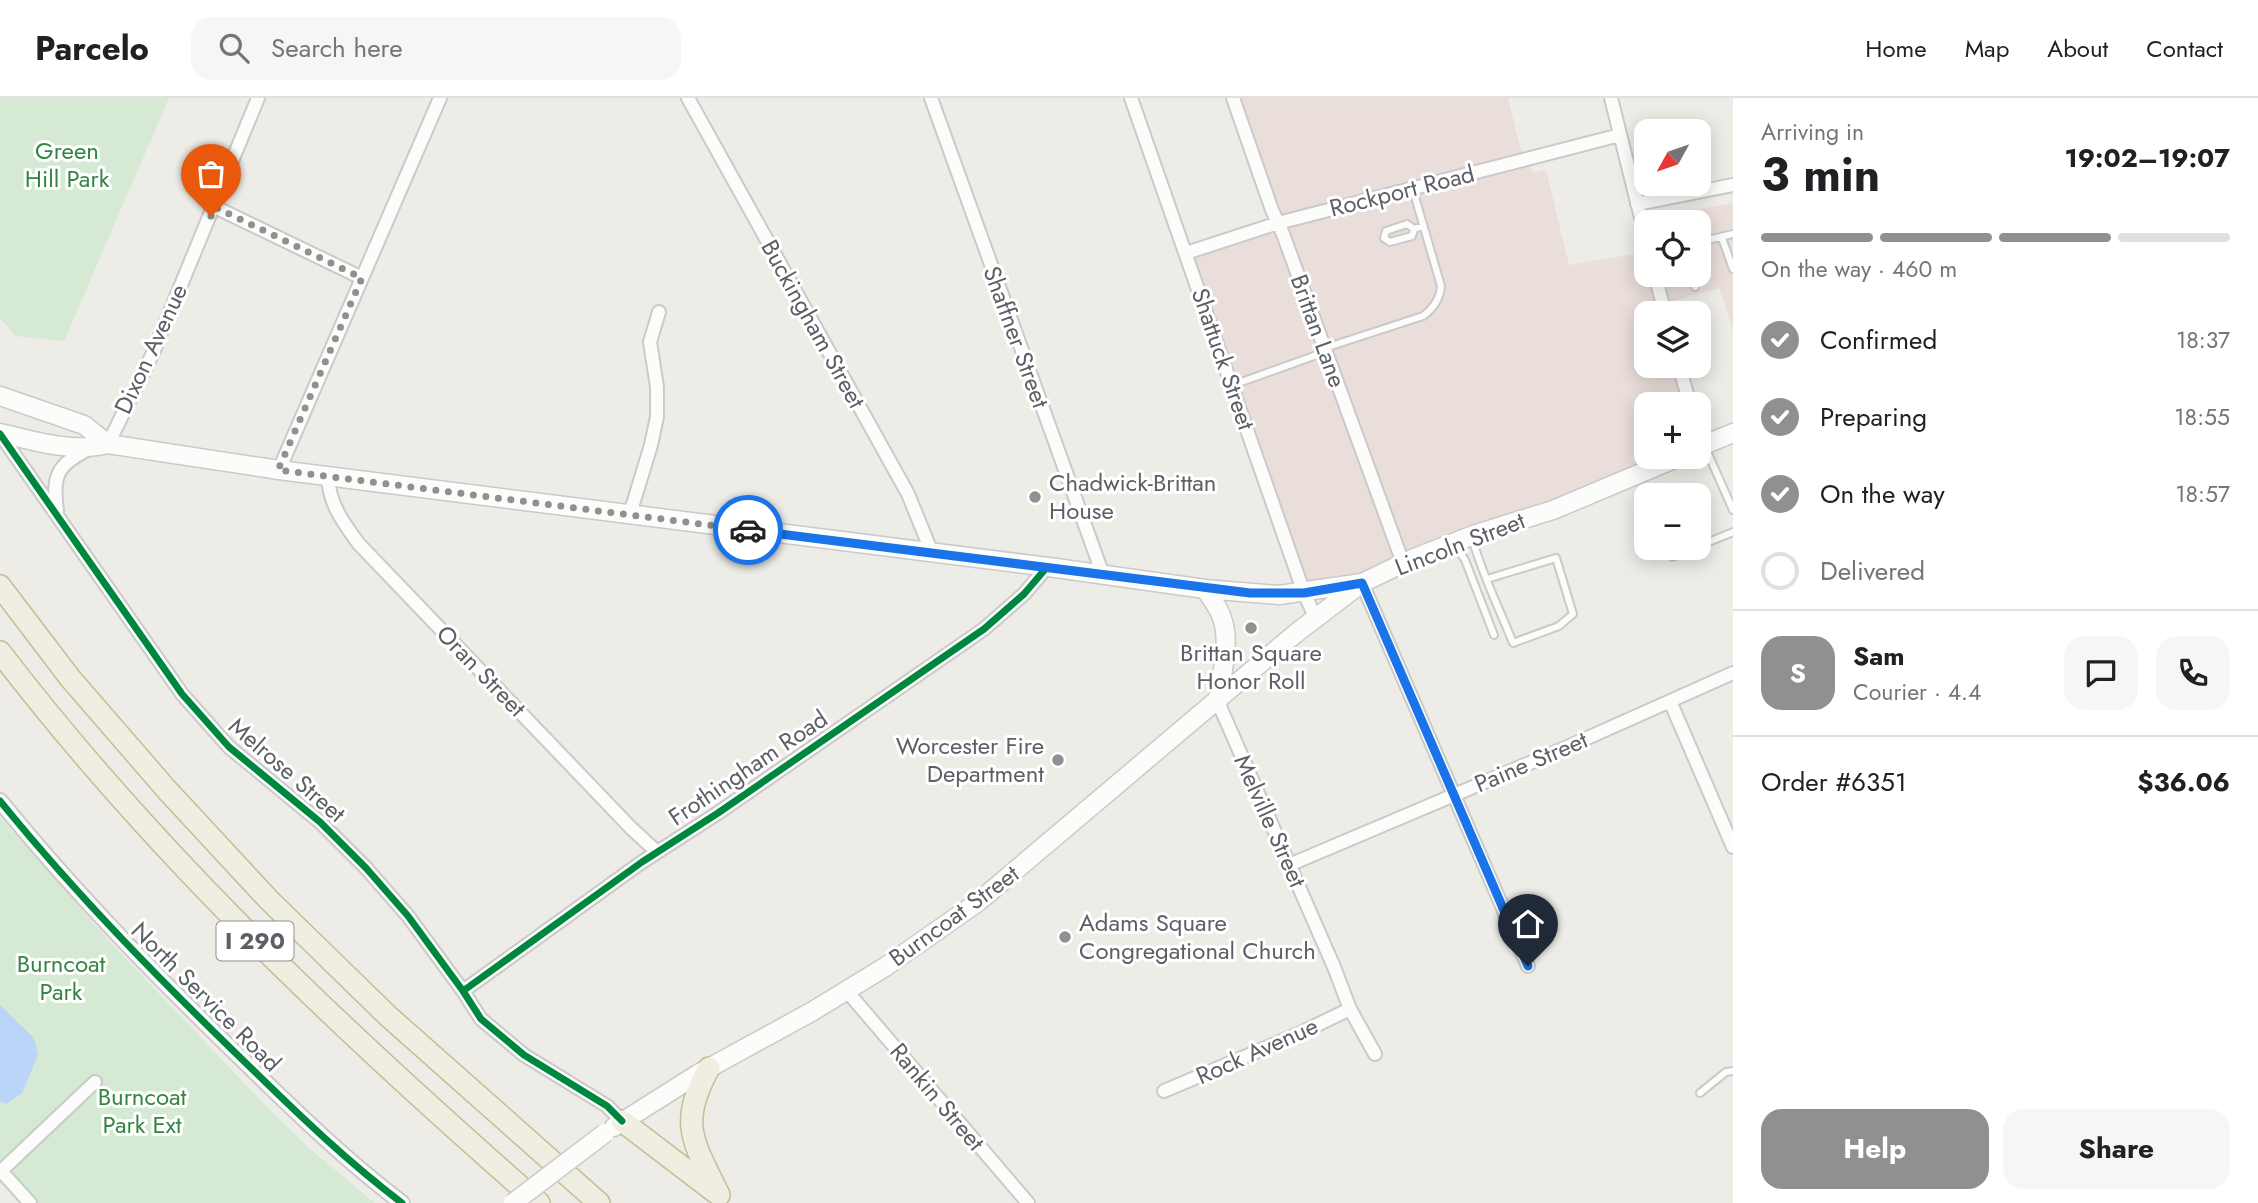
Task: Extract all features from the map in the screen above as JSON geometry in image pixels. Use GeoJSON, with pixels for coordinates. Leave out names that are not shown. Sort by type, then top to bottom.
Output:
{"type":"FeatureCollection","features":[{"type":"Feature","properties":{"kind":"highway","name":"I 290"},"geometry":{"type":"LineString","coordinates":[[0,586],[79,688],[167,790],[269,900],[387,1016],[599,1203]]}},
{"type":"Feature","properties":{"kind":"highway","name":"I 290"},"geometry":{"type":"LineString","coordinates":[[0,652],[76,746],[215,902],[345,1029],[539,1203]]}},
{"type":"Feature","properties":{"kind":"highway"},"geometry":{"type":"LineString","coordinates":[[709,1068],[695,1094],[691,1119],[699,1154],[723,1199]]}},
{"type":"Feature","properties":{"kind":"highway"},"geometry":{"type":"LineString","coordinates":[[614,1127],[723,1199]]}},
{"type":"Feature","properties":{"kind":"highway"},"geometry":{"type":"LineString","coordinates":[[575,1182],[606,1203]]}},
{"type":"Feature","properties":{"kind":"main road","name":"Lincoln Street"},"geometry":{"type":"LineString","coordinates":[[0,396],[84,425],[108,444]]}},
{"type":"Feature","properties":{"kind":"main road","name":"Lincoln Street"},"geometry":{"type":"LineString","coordinates":[[0,433],[74,449],[90,449],[108,444],[278,470],[1205,589],[1269,594],[1304,593],[1362,583],[1463,539],[1553,510],[1650,469]]}},
{"type":"Feature","properties":{"kind":"main road"},"geometry":{"type":"LineString","coordinates":[[1711,441],[1733,433]]}},
{"type":"Feature","properties":{"kind":"main road","name":"Burncoat Street"},"geometry":{"type":"LineString","coordinates":[[513,1203],[614,1127],[709,1068],[885,967],[978,902],[1315,619],[1362,583]]}},
{"type":"Feature","properties":{"kind":"main road"},"geometry":{"type":"LineString","coordinates":[[1205,589],[1221,614],[1225,628],[1225,650],[1217,702]]}},
{"type":"Feature","properties":{"kind":"street","name":"Dixon Avenue"},"geometry":{"type":"LineString","coordinates":[[108,444],[153,353],[258,98]]}},
{"type":"Feature","properties":{"kind":"street"},"geometry":{"type":"LineString","coordinates":[[278,470],[440,98]]}},
{"type":"Feature","properties":{"kind":"street","name":"Buckingham Street"},"geometry":{"type":"LineString","coordinates":[[688,98],[908,494],[932,553]]}},
{"type":"Feature","properties":{"kind":"street","name":"Shaffner Street"},"geometry":{"type":"LineString","coordinates":[[931,98],[1103,575]]}},
{"type":"Feature","properties":{"kind":"street","name":"Shattuck Street"},"geometry":{"type":"LineString","coordinates":[[1130,98],[1315,619]]}},
{"type":"Feature","properties":{"kind":"street","name":"Brittan Lane"},"geometry":{"type":"LineString","coordinates":[[1233,98],[1403,563]]}},
{"type":"Feature","properties":{"kind":"street"},"geometry":{"type":"LineString","coordinates":[[1611,98],[1639,210]]}},
{"type":"Feature","properties":{"kind":"street","name":"Rockport Road"},"geometry":{"type":"LineString","coordinates":[[1186,253],[1278,223],[1620,135]]}},
{"type":"Feature","properties":{"kind":"street"},"geometry":{"type":"LineString","coordinates":[[1637,204],[1733,186]]}},
{"type":"Feature","properties":{"kind":"street"},"geometry":{"type":"LineString","coordinates":[[215,207],[362,278]]}},
{"type":"Feature","properties":{"kind":"street"},"geometry":{"type":"LineString","coordinates":[[630,514],[657,417],[657,387],[650,342],[659,312]]}},
{"type":"Feature","properties":{"kind":"street","name":"Melrose Street"},"geometry":{"type":"LineString","coordinates":[[0,433],[201,718],[229,747],[320,822],[366,868],[408,916],[481,1019],[524,1055],[607,1105],[614,1127]]}},
{"type":"Feature","properties":{"kind":"street"},"geometry":{"type":"LineString","coordinates":[[58,515],[55,491],[59,471],[67,461],[90,449]]}},
{"type":"Feature","properties":{"kind":"street","name":"Oran Street"},"geometry":{"type":"LineString","coordinates":[[328,476],[332,502],[338,516],[358,543],[657,852]]}},
{"type":"Feature","properties":{"kind":"street","name":"Frothingham Road"},"geometry":{"type":"LineString","coordinates":[[463,990],[657,852],[984,629],[1024,594],[1047,567]]}},
{"type":"Feature","properties":{"kind":"street"},"geometry":{"type":"LineString","coordinates":[[1362,583],[1528,966]]}},
{"type":"Feature","properties":{"kind":"street","name":"Paine Street"},"geometry":{"type":"LineString","coordinates":[[1289,865],[1452,794],[1517,769],[1733,673]]}},
{"type":"Feature","properties":{"kind":"street"},"geometry":{"type":"LineString","coordinates":[[1670,701],[1733,847]]}},
{"type":"Feature","properties":{"kind":"street","name":"Melville Street"},"geometry":{"type":"LineString","coordinates":[[1217,702],[1350,1009],[1375,1054]]}},
{"type":"Feature","properties":{"kind":"street","name":"North Service Road"},"geometry":{"type":"LineString","coordinates":[[0,801],[113,932],[312,1129],[402,1203]]}},
{"type":"Feature","properties":{"kind":"street","name":"Rankin Street"},"geometry":{"type":"LineString","coordinates":[[846,990],[1028,1203]]}},
{"type":"Feature","properties":{"kind":"street","name":"Rock Avenue"},"geometry":{"type":"LineString","coordinates":[[1164,1091],[1350,1009]]}},
{"type":"Feature","properties":{"kind":"street"},"geometry":{"type":"LineString","coordinates":[[30,1203],[1,1171],[95,1082]]}},
{"type":"Feature","properties":{"kind":"lane"},"geometry":{"type":"LineString","coordinates":[[1233,385],[1314,356],[1325,348],[1423,316],[1431,310],[1440,295],[1441,286],[1413,190]]}},
{"type":"Feature","properties":{"kind":"lane"},"geometry":{"type":"LineString","coordinates":[[1414,229],[1423,226]]}},
{"type":"Feature","properties":{"kind":"lane"},"geometry":{"type":"LineString","coordinates":[[1711,240],[1733,234]]}},
{"type":"Feature","properties":{"kind":"lane"},"geometry":{"type":"LineString","coordinates":[[1722,238],[1733,269]]}},
{"type":"Feature","properties":{"kind":"lane"},"geometry":{"type":"LineString","coordinates":[[1711,465],[1733,510]]}},
{"type":"Feature","properties":{"kind":"lane"},"geometry":{"type":"LineString","coordinates":[[1711,541],[1733,532]]}},
{"type":"Feature","properties":{"kind":"lane"},"geometry":{"type":"LineString","coordinates":[[1463,539],[1486,579],[1513,643],[1559,626],[1573,614],[1556,558],[1486,579]]}},
{"type":"Feature","properties":{"kind":"lane"},"geometry":{"type":"LineString","coordinates":[[1463,539],[1465,560],[1494,635]]}},
{"type":"Feature","properties":{"kind":"lane"},"geometry":{"type":"LineString","coordinates":[[1700,1093],[1726,1072],[1733,1072]]}},
{"type":"Feature","properties":{"kind":"shaded area"},"geometry":{"type":"Polygon","coordinates":[[[1233,98],[1508,98],[1519,143],[1533,173],[1546,170],[1569,265],[1634,254],[1634,287],[1711,287],[1711,210],[1694,210],[1733,203],[1733,330],[1719,288],[1674,301],[1634,301],[1634,378],[1682,378],[1687,392],[1634,392],[1634,469],[1648,469],[1412,559],[1304,593],[1186,253],[1278,223],[1233,98]]]}},
{"type":"Feature","properties":{"kind":"green space","name":"Green Hill Park"},"geometry":{"type":"Polygon","coordinates":[[[0,98],[169,98],[64,341],[16,336],[0,318],[0,98]]]}},
{"type":"Feature","properties":{"kind":"green space","name":"Burncoat Park Ext"},"geometry":{"type":"Polygon","coordinates":[[[0,817],[110,942],[262,1102],[309,1148],[375,1203],[30,1203],[0,1170],[0,817]]]}},
{"type":"Feature","properties":{"kind":"water"},"geometry":{"type":"Polygon","coordinates":[[[0,1005],[34,1038],[38,1055],[22,1093],[6,1104],[0,1102],[0,1005]]]}},
{"type":"Feature","properties":{"kind":"cycle path"},"geometry":{"type":"LineString","coordinates":[[0,434],[182,694],[229,747],[320,822],[366,868],[408,916],[481,1019],[524,1055],[607,1106],[622,1121]]}},
{"type":"Feature","properties":{"kind":"cycle path"},"geometry":{"type":"LineString","coordinates":[[463,991],[642,862],[718,813],[984,629],[1024,594],[1047,567]]}},
{"type":"Feature","properties":{"kind":"cycle path"},"geometry":{"type":"LineString","coordinates":[[0,801],[90,905],[186,1004],[325,1138],[402,1203]]}},
{"type":"Feature","properties":{"kind":"way so far"},"geometry":{"type":"LineString","coordinates":[[211,216],[215,207],[362,278],[278,470],[748,530]]}},
{"type":"Feature","properties":{"kind":"place","name":"Chadwick-Brittan House"},"geometry":{"type":"Point","coordinates":[1035,497]}},
{"type":"Feature","properties":{"kind":"place","name":"Brittan Square Honor Roll"},"geometry":{"type":"Point","coordinates":[1251,628]}},
{"type":"Feature","properties":{"kind":"place","name":"Worcester Fire Department"},"geometry":{"type":"Point","coordinates":[1058,760]}},
{"type":"Feature","properties":{"kind":"place","name":"Adams Square Congregational Church"},"geometry":{"type":"Point","coordinates":[1065,937]}},
{"type":"Feature","properties":{"kind":"route"},"geometry":{"type":"LineString","coordinates":[[748,530],[1250,593],[1304,593],[1362,583],[1528,966]]}},
{"type":"Feature","properties":{"kind":"park label","name":"Burncoat Park"},"geometry":{"type":"Point","coordinates":[61,978]}}]}
